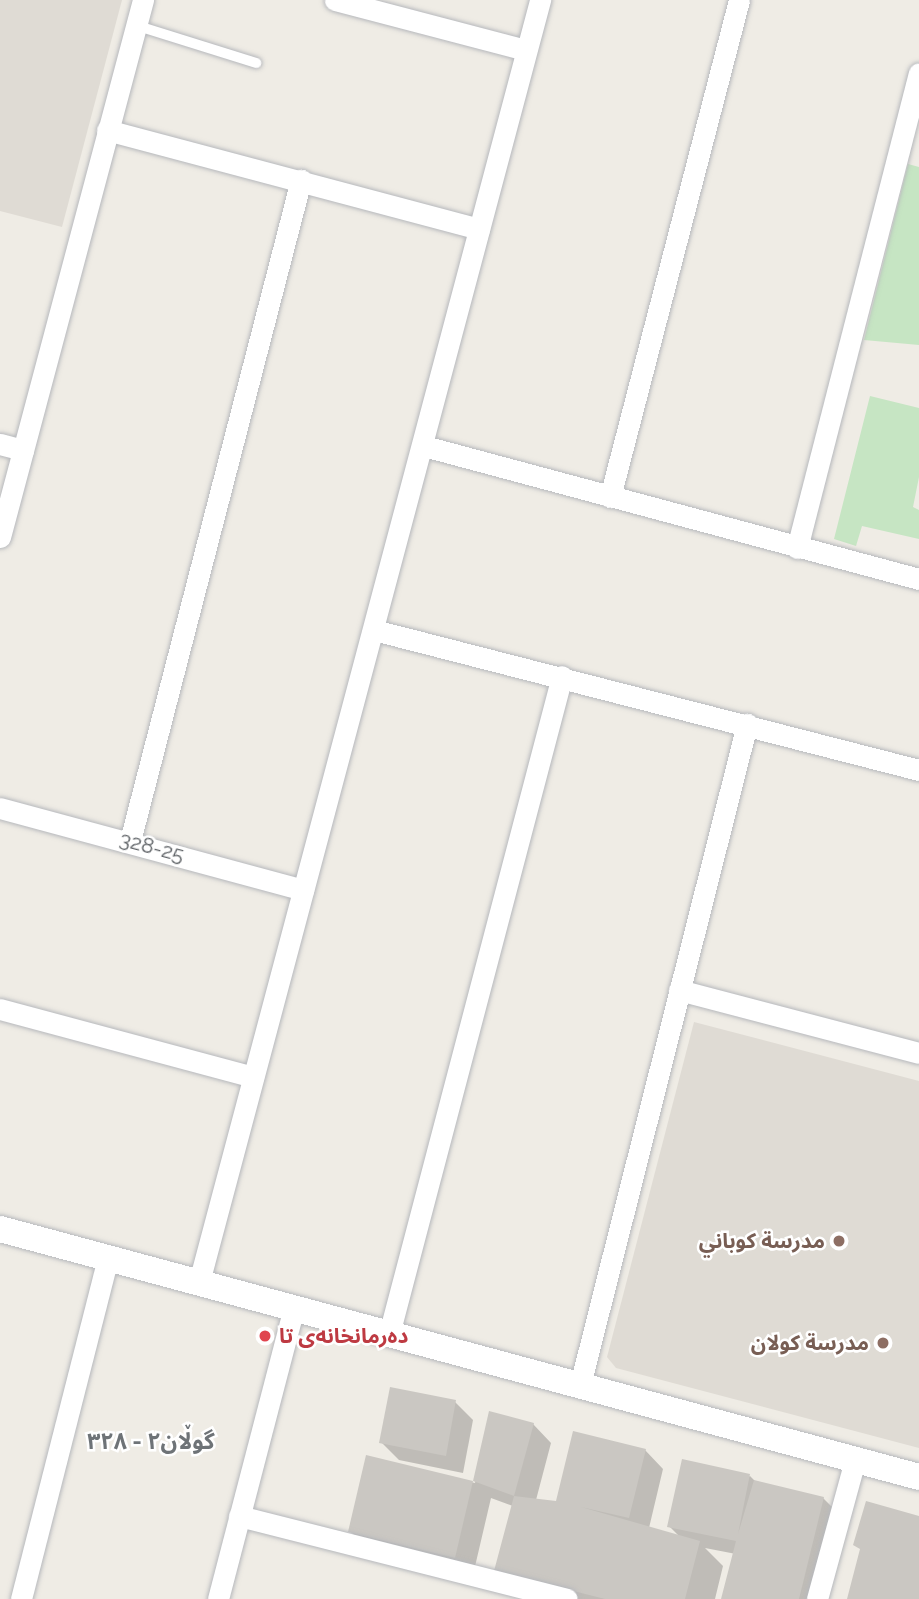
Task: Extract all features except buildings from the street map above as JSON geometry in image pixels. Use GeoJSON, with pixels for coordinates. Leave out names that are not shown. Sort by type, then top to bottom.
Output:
{"type":"FeatureCollection","features":[{"type":"Feature","properties":{"kind":"street"},"geometry":{"type":"LineString","coordinates":[[0,537],[143,0]]}},
{"type":"Feature","properties":{"kind":"street"},"geometry":{"type":"LineString","coordinates":[[335,0],[526,50]]}},
{"type":"Feature","properties":{"kind":"street"},"geometry":{"type":"LineString","coordinates":[[199,1282],[424,446],[540,0]]}},
{"type":"Feature","properties":{"kind":"street"},"geometry":{"type":"LineString","coordinates":[[610,497],[739,0]]}},
{"type":"Feature","properties":{"kind":"street"},"geometry":{"type":"LineString","coordinates":[[797,548],[909,151],[919,73]]}},
{"type":"Feature","properties":{"kind":"street"},"geometry":{"type":"LineString","coordinates":[[107,130],[479,229]]}},
{"type":"Feature","properties":{"kind":"street"},"geometry":{"type":"LineString","coordinates":[[130,841],[301,180]]}},
{"type":"Feature","properties":{"kind":"street"},"geometry":{"type":"LineString","coordinates":[[0,444],[23,450]]}},
{"type":"Feature","properties":{"kind":"street"},"geometry":{"type":"LineString","coordinates":[[424,446],[919,579]]}},
{"type":"Feature","properties":{"kind":"street"},"geometry":{"type":"LineString","coordinates":[[374,630],[562,676],[919,770]]}},
{"type":"Feature","properties":{"kind":"street"},"geometry":{"type":"LineString","coordinates":[[389,1334],[562,676]]}},
{"type":"Feature","properties":{"kind":"street"},"geometry":{"type":"LineString","coordinates":[[580,1385],[747,724]]}},
{"type":"Feature","properties":{"kind":"street","name":"328-25"},"geometry":{"type":"LineString","coordinates":[[0,808],[130,841],[303,890]]}},
{"type":"Feature","properties":{"kind":"street"},"geometry":{"type":"LineString","coordinates":[[679,990],[919,1053]]}},
{"type":"Feature","properties":{"kind":"street"},"geometry":{"type":"LineString","coordinates":[[0,1009],[253,1077]]}},
{"type":"Feature","properties":{"kind":"street"},"geometry":{"type":"LineString","coordinates":[[0,1228],[919,1477]]}},
{"type":"Feature","properties":{"kind":"street"},"geometry":{"type":"LineString","coordinates":[[21,1599],[108,1257]]}},
{"type":"Feature","properties":{"kind":"street"},"geometry":{"type":"LineString","coordinates":[[218,1599],[294,1307]]}},
{"type":"Feature","properties":{"kind":"street"},"geometry":{"type":"LineString","coordinates":[[817,1599],[855,1460]]}},
{"type":"Feature","properties":{"kind":"street"},"geometry":{"type":"LineString","coordinates":[[239,1516],[567,1599]]}},
{"type":"Feature","properties":{"kind":"lane"},"geometry":{"type":"LineString","coordinates":[[138,26],[256,64]]}},
{"type":"Feature","properties":{"kind":"shaded area"},"geometry":{"type":"Polygon","coordinates":[[[0,0],[122,0],[62,227],[0,211],[0,0]]]}},
{"type":"Feature","properties":{"kind":"shaded area"},"geometry":{"type":"Polygon","coordinates":[[[694,1022],[919,1081],[919,1448],[616,1368],[607,1357],[694,1022]]]}},
{"type":"Feature","properties":{"kind":"green space"},"geometry":{"type":"Polygon","coordinates":[[[908,164],[919,167],[919,345],[864,340],[908,164]]]}},
{"type":"Feature","properties":{"kind":"green space"},"geometry":{"type":"Polygon","coordinates":[[[870,396],[919,408],[919,477],[913,507],[919,510],[919,539],[862,526],[856,546],[834,539],[870,396]]]}},
{"type":"Feature","properties":{"kind":"place","name":"مدرسة كوباني"},"geometry":{"type":"Point","coordinates":[839,1241]}},
{"type":"Feature","properties":{"kind":"place","name":"دەرمانخانەی تا"},"geometry":{"type":"Point","coordinates":[265,1336]}},
{"type":"Feature","properties":{"kind":"place","name":"مدرسة كولان"},"geometry":{"type":"Point","coordinates":[883,1343]}},
{"type":"Feature","properties":{"kind":"district","name":"گوڵان٢ - ٣٢٨"},"geometry":{"type":"Point","coordinates":[151,1441]}}]}
